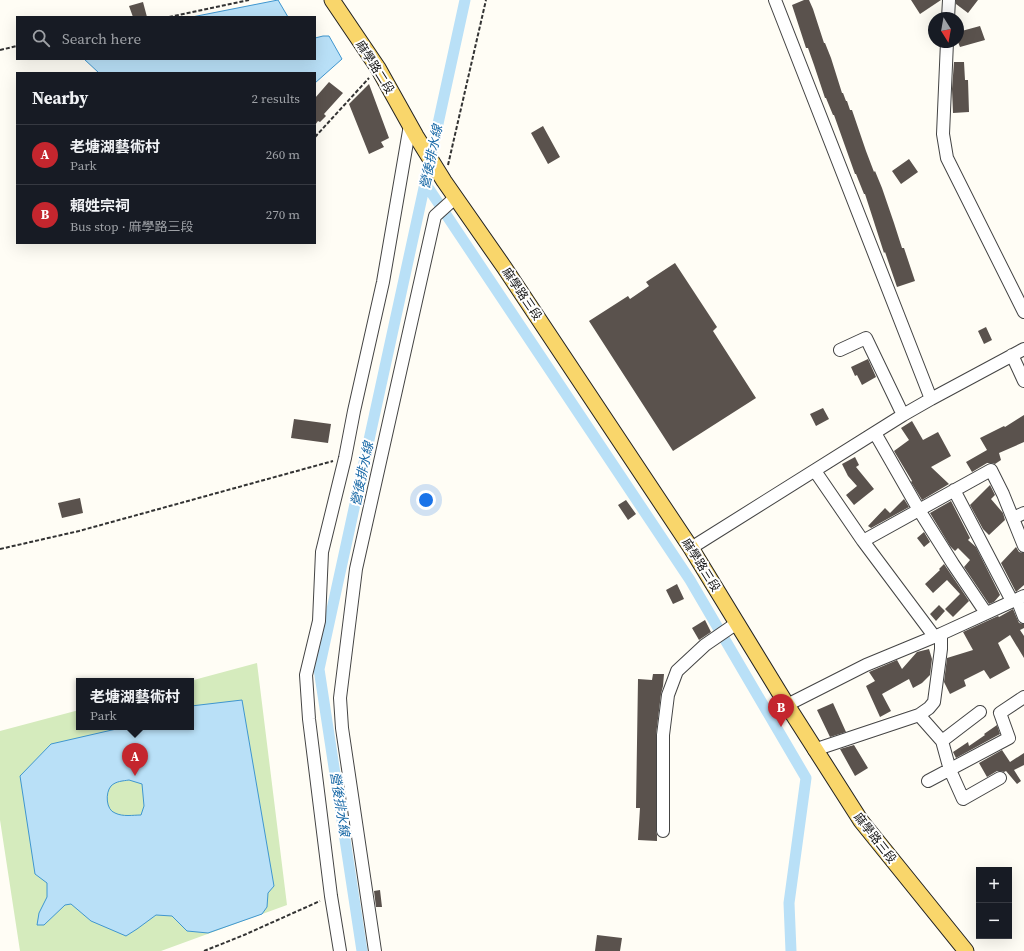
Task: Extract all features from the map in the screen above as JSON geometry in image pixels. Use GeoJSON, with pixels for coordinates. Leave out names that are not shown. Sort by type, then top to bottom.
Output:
{"type":"FeatureCollection","features":[{"type":"Feature","properties":{"kind":"main road","name":"麻學路二段"},"geometry":{"type":"LineString","coordinates":[[332,0],[378,68],[442,178]]}},
{"type":"Feature","properties":{"kind":"main road","name":"麻學路三段"},"geometry":{"type":"LineString","coordinates":[[442,178],[509,274],[691,548],[814,750],[861,821],[966,951]]}},
{"type":"Feature","properties":{"kind":"street"},"geometry":{"type":"LineString","coordinates":[[775,0],[931,399]]}},
{"type":"Feature","properties":{"kind":"street"},"geometry":{"type":"LineString","coordinates":[[948,12],[949,0]]}},
{"type":"Feature","properties":{"kind":"street"},"geometry":{"type":"LineString","coordinates":[[947,48],[943,134],[947,158],[1024,312]]}},
{"type":"Feature","properties":{"kind":"street"},"geometry":{"type":"LineString","coordinates":[[340,951],[331,896],[309,719],[306,675],[319,621],[322,552],[345,458],[383,282],[413,130]]}},
{"type":"Feature","properties":{"kind":"street"},"geometry":{"type":"LineString","coordinates":[[375,951],[342,728],[340,698],[356,569],[435,216],[456,197]]}},
{"type":"Feature","properties":{"kind":"street"},"geometry":{"type":"LineString","coordinates":[[840,350],[866,338],[904,415]]}},
{"type":"Feature","properties":{"kind":"street"},"geometry":{"type":"LineString","coordinates":[[691,548],[904,415],[1024,349]]}},
{"type":"Feature","properties":{"kind":"street"},"geometry":{"type":"LineString","coordinates":[[1012,355],[1024,381]]}},
{"type":"Feature","properties":{"kind":"street"},"geometry":{"type":"LineString","coordinates":[[875,433],[919,510],[986,613]]}},
{"type":"Feature","properties":{"kind":"street"},"geometry":{"type":"LineString","coordinates":[[863,541],[991,470],[1003,494],[1018,516],[1024,546]]}},
{"type":"Feature","properties":{"kind":"street"},"geometry":{"type":"LineString","coordinates":[[814,750],[919,715],[929,708],[934,702],[941,649],[937,635],[863,541],[815,471]]}},
{"type":"Feature","properties":{"kind":"street"},"geometry":{"type":"LineString","coordinates":[[954,490],[1018,599],[1024,617]]}},
{"type":"Feature","properties":{"kind":"street"},"geometry":{"type":"LineString","coordinates":[[787,705],[866,665],[1018,599]]}},
{"type":"Feature","properties":{"kind":"street"},"geometry":{"type":"LineString","coordinates":[[663,831],[663,734],[668,695],[677,671],[705,645],[737,624]]}},
{"type":"Feature","properties":{"kind":"street"},"geometry":{"type":"LineString","coordinates":[[928,781],[1009,738],[1000,714],[1024,697]]}},
{"type":"Feature","properties":{"kind":"street"},"geometry":{"type":"LineString","coordinates":[[942,741],[980,712]]}},
{"type":"Feature","properties":{"kind":"street"},"geometry":{"type":"LineString","coordinates":[[919,715],[942,741],[950,770],[963,798],[1000,778]]}},
{"type":"Feature","properties":{"kind":"path"},"geometry":{"type":"LineString","coordinates":[[174,16],[249,0]]}},
{"type":"Feature","properties":{"kind":"path"},"geometry":{"type":"LineString","coordinates":[[442,178],[486,0]]}},
{"type":"Feature","properties":{"kind":"path"},"geometry":{"type":"LineString","coordinates":[[0,50],[16,46]]}},
{"type":"Feature","properties":{"kind":"path"},"geometry":{"type":"LineString","coordinates":[[316,136],[378,68]]}},
{"type":"Feature","properties":{"kind":"path"},"geometry":{"type":"LineString","coordinates":[[0,549],[79,531],[345,458]]}},
{"type":"Feature","properties":{"kind":"path"},"geometry":{"type":"LineString","coordinates":[[204,951],[251,932],[331,896]]}},
{"type":"Feature","properties":{"kind":"green space"},"geometry":{"type":"Polygon","coordinates":[[[257,663],[287,905],[161,951],[20,951],[0,820],[0,731],[76,711],[76,730],[194,730],[194,680],[257,663]]]}},
{"type":"Feature","properties":{"kind":"water"},"geometry":{"type":"Polygon","coordinates":[[[278,0],[287,16],[197,16],[278,0]]]}},
{"type":"Feature","properties":{"kind":"water"},"geometry":{"type":"Polygon","coordinates":[[[329,36],[342,59],[316,82],[316,72],[98,72],[85,60],[316,60],[316,38],[329,36]]]}},
{"type":"Feature","properties":{"kind":"water"},"geometry":{"type":"Polygon","coordinates":[[[242,700],[274,886],[268,893],[267,907],[262,914],[208,933],[187,931],[172,916],[156,915],[126,936],[91,921],[71,904],[65,905],[44,925],[37,925],[39,913],[47,897],[47,883],[35,874],[20,776],[51,744],[112,730],[194,730],[194,706],[242,700]],[[129,780],[117,782],[109,789],[107,797],[108,805],[115,813],[128,816],[141,815],[144,806],[142,784],[129,780]]]}},
{"type":"Feature","properties":{"kind":"building"},"geometry":{"type":"Polygon","coordinates":[[[804,0],[809,0],[813,9],[842,93],[850,110],[852,110],[915,281],[897,287],[885,252],[884,253],[865,194],[855,174],[834,115],[825,98],[792,5],[804,0]]]}},
{"type":"Feature","properties":{"kind":"building"},"geometry":{"type":"Polygon","coordinates":[[[911,0],[941,0],[920,14],[911,0]]]}},
{"type":"Feature","properties":{"kind":"building"},"geometry":{"type":"Polygon","coordinates":[[[956,0],[978,0],[968,13],[956,4],[956,0]]]}},
{"type":"Feature","properties":{"kind":"building"},"geometry":{"type":"Polygon","coordinates":[[[143,2],[147,16],[133,16],[129,6],[143,2]]]}},
{"type":"Feature","properties":{"kind":"building"},"geometry":{"type":"Polygon","coordinates":[[[980,26],[985,40],[964,46],[964,30],[980,26]]]}},
{"type":"Feature","properties":{"kind":"building"},"geometry":{"type":"Polygon","coordinates":[[[954,62],[964,62],[965,80],[968,80],[969,112],[953,113],[952,89],[954,62]]]}},
{"type":"Feature","properties":{"kind":"building"},"geometry":{"type":"Polygon","coordinates":[[[329,82],[343,93],[324,114],[326,116],[316,124],[316,97],[329,82]]]}},
{"type":"Feature","properties":{"kind":"building"},"geometry":{"type":"Polygon","coordinates":[[[369,84],[389,138],[381,142],[384,147],[369,154],[349,104],[369,84]]]}},
{"type":"Feature","properties":{"kind":"building"},"geometry":{"type":"Polygon","coordinates":[[[543,126],[560,157],[548,164],[531,133],[543,126]]]}},
{"type":"Feature","properties":{"kind":"building"},"geometry":{"type":"Polygon","coordinates":[[[909,159],[918,172],[901,184],[892,171],[909,159]]]}},
{"type":"Feature","properties":{"kind":"building"},"geometry":{"type":"Polygon","coordinates":[[[675,263],[717,327],[713,331],[756,398],[673,451],[589,321],[628,296],[630,299],[649,286],[646,282],[675,263]]]}},
{"type":"Feature","properties":{"kind":"building"},"geometry":{"type":"Polygon","coordinates":[[[986,327],[992,340],[984,344],[978,331],[986,327]]]}},
{"type":"Feature","properties":{"kind":"building"},"geometry":{"type":"Polygon","coordinates":[[[868,359],[876,377],[862,385],[857,375],[855,376],[851,367],[868,359]]]}},
{"type":"Feature","properties":{"kind":"building"},"geometry":{"type":"Polygon","coordinates":[[[823,408],[829,419],[816,426],[810,414],[823,408]]]}},
{"type":"Feature","properties":{"kind":"building"},"geometry":{"type":"Polygon","coordinates":[[[1024,415],[1024,442],[999,453],[1001,460],[995,464],[987,463],[972,472],[966,462],[987,450],[980,438],[1004,426],[1005,427],[1024,415]]]}},
{"type":"Feature","properties":{"kind":"building"},"geometry":{"type":"Polygon","coordinates":[[[294,419],[331,424],[328,443],[291,438],[294,419]]]}},
{"type":"Feature","properties":{"kind":"building"},"geometry":{"type":"Polygon","coordinates":[[[912,421],[923,440],[938,432],[951,456],[931,467],[949,484],[922,500],[894,451],[909,440],[901,428],[912,421]]]}},
{"type":"Feature","properties":{"kind":"building"},"geometry":{"type":"Polygon","coordinates":[[[855,457],[859,465],[856,467],[874,489],[854,505],[846,495],[857,486],[848,476],[842,464],[855,457]]]}},
{"type":"Feature","properties":{"kind":"building"},"geometry":{"type":"Polygon","coordinates":[[[990,485],[995,495],[991,499],[1003,513],[1005,520],[989,535],[983,529],[970,505],[990,485]]]}},
{"type":"Feature","properties":{"kind":"building"},"geometry":{"type":"Polygon","coordinates":[[[80,498],[83,513],[62,518],[58,503],[80,498]]]}},
{"type":"Feature","properties":{"kind":"building"},"geometry":{"type":"Polygon","coordinates":[[[904,499],[909,507],[871,528],[868,526],[885,508],[890,513],[904,499]]]}},
{"type":"Feature","properties":{"kind":"building"},"geometry":{"type":"Polygon","coordinates":[[[626,500],[636,514],[628,520],[618,505],[626,500]]]}},
{"type":"Feature","properties":{"kind":"building"},"geometry":{"type":"Polygon","coordinates":[[[951,501],[970,538],[968,540],[976,547],[1000,595],[994,602],[989,604],[964,567],[970,560],[958,548],[955,551],[950,546],[930,513],[951,501]]]}},
{"type":"Feature","properties":{"kind":"building"},"geometry":{"type":"Polygon","coordinates":[[[924,532],[930,542],[924,547],[917,538],[924,532]]]}},
{"type":"Feature","properties":{"kind":"building"},"geometry":{"type":"Polygon","coordinates":[[[1016,547],[1019,552],[1024,553],[1024,585],[1016,592],[1001,563],[1016,547]]]}},
{"type":"Feature","properties":{"kind":"building"},"geometry":{"type":"Polygon","coordinates":[[[944,564],[969,601],[953,617],[945,609],[960,594],[947,580],[933,593],[925,584],[940,570],[939,569],[944,564]]]}},
{"type":"Feature","properties":{"kind":"building"},"geometry":{"type":"Polygon","coordinates":[[[677,584],[684,599],[673,604],[666,590],[677,584]]]}},
{"type":"Feature","properties":{"kind":"building"},"geometry":{"type":"Polygon","coordinates":[[[939,605],[945,611],[936,621],[930,614],[939,605]]]}},
{"type":"Feature","properties":{"kind":"building"},"geometry":{"type":"Polygon","coordinates":[[[1013,609],[1019,623],[1024,624],[1024,628],[1020,630],[1024,636],[1024,658],[1010,635],[998,643],[1010,668],[990,679],[984,670],[964,680],[966,686],[950,694],[944,682],[947,658],[973,650],[963,632],[998,616],[999,617],[1013,609]]]}},
{"type":"Feature","properties":{"kind":"building"},"geometry":{"type":"Polygon","coordinates":[[[705,620],[711,632],[699,640],[692,628],[705,620]]]}},
{"type":"Feature","properties":{"kind":"building"},"geometry":{"type":"Polygon","coordinates":[[[929,649],[932,659],[930,675],[922,683],[913,688],[909,679],[882,694],[891,711],[880,717],[866,686],[875,681],[869,672],[897,660],[902,669],[917,652],[929,649]]]}},
{"type":"Feature","properties":{"kind":"building"},"geometry":{"type":"Polygon","coordinates":[[[653,674],[664,674],[656,735],[657,841],[638,840],[640,808],[636,808],[638,679],[652,680],[653,674]]]}},
{"type":"Feature","properties":{"kind":"building"},"geometry":{"type":"Polygon","coordinates":[[[833,703],[846,732],[830,737],[817,710],[833,703]]]}},
{"type":"Feature","properties":{"kind":"building"},"geometry":{"type":"Polygon","coordinates":[[[997,725],[1000,734],[956,758],[953,752],[968,742],[969,746],[997,725]]]}},
{"type":"Feature","properties":{"kind":"building"},"geometry":{"type":"Polygon","coordinates":[[[854,745],[868,768],[855,776],[840,749],[854,745]]]}},
{"type":"Feature","properties":{"kind":"building"},"geometry":{"type":"Polygon","coordinates":[[[1002,750],[1010,762],[1024,753],[1024,765],[1014,770],[1021,781],[1017,784],[1006,771],[997,771],[987,777],[979,763],[1002,750]]]}},
{"type":"Feature","properties":{"kind":"building"},"geometry":{"type":"Polygon","coordinates":[[[380,890],[382,907],[376,907],[374,891],[380,890]]]}},
{"type":"Feature","properties":{"kind":"building"},"geometry":{"type":"Polygon","coordinates":[[[597,935],[622,938],[620,951],[595,951],[597,935]]]}},
{"type":"Feature","properties":{"kind":"waterway","name":"營後排水線"},"geometry":{"type":"LineString","coordinates":[[362,951],[319,669],[465,0]]}},
{"type":"Feature","properties":{"kind":"waterway"},"geometry":{"type":"LineString","coordinates":[[425,183],[690,580],[806,778],[789,903],[791,951]]}},
{"type":"Feature","properties":{"kind":"place","name":"賴姓宗祠"},"geometry":{"type":"Point","coordinates":[781,727]}},
{"type":"Feature","properties":{"kind":"place","name":"老塘湖藝術村"},"geometry":{"type":"Point","coordinates":[135,776]}}]}
